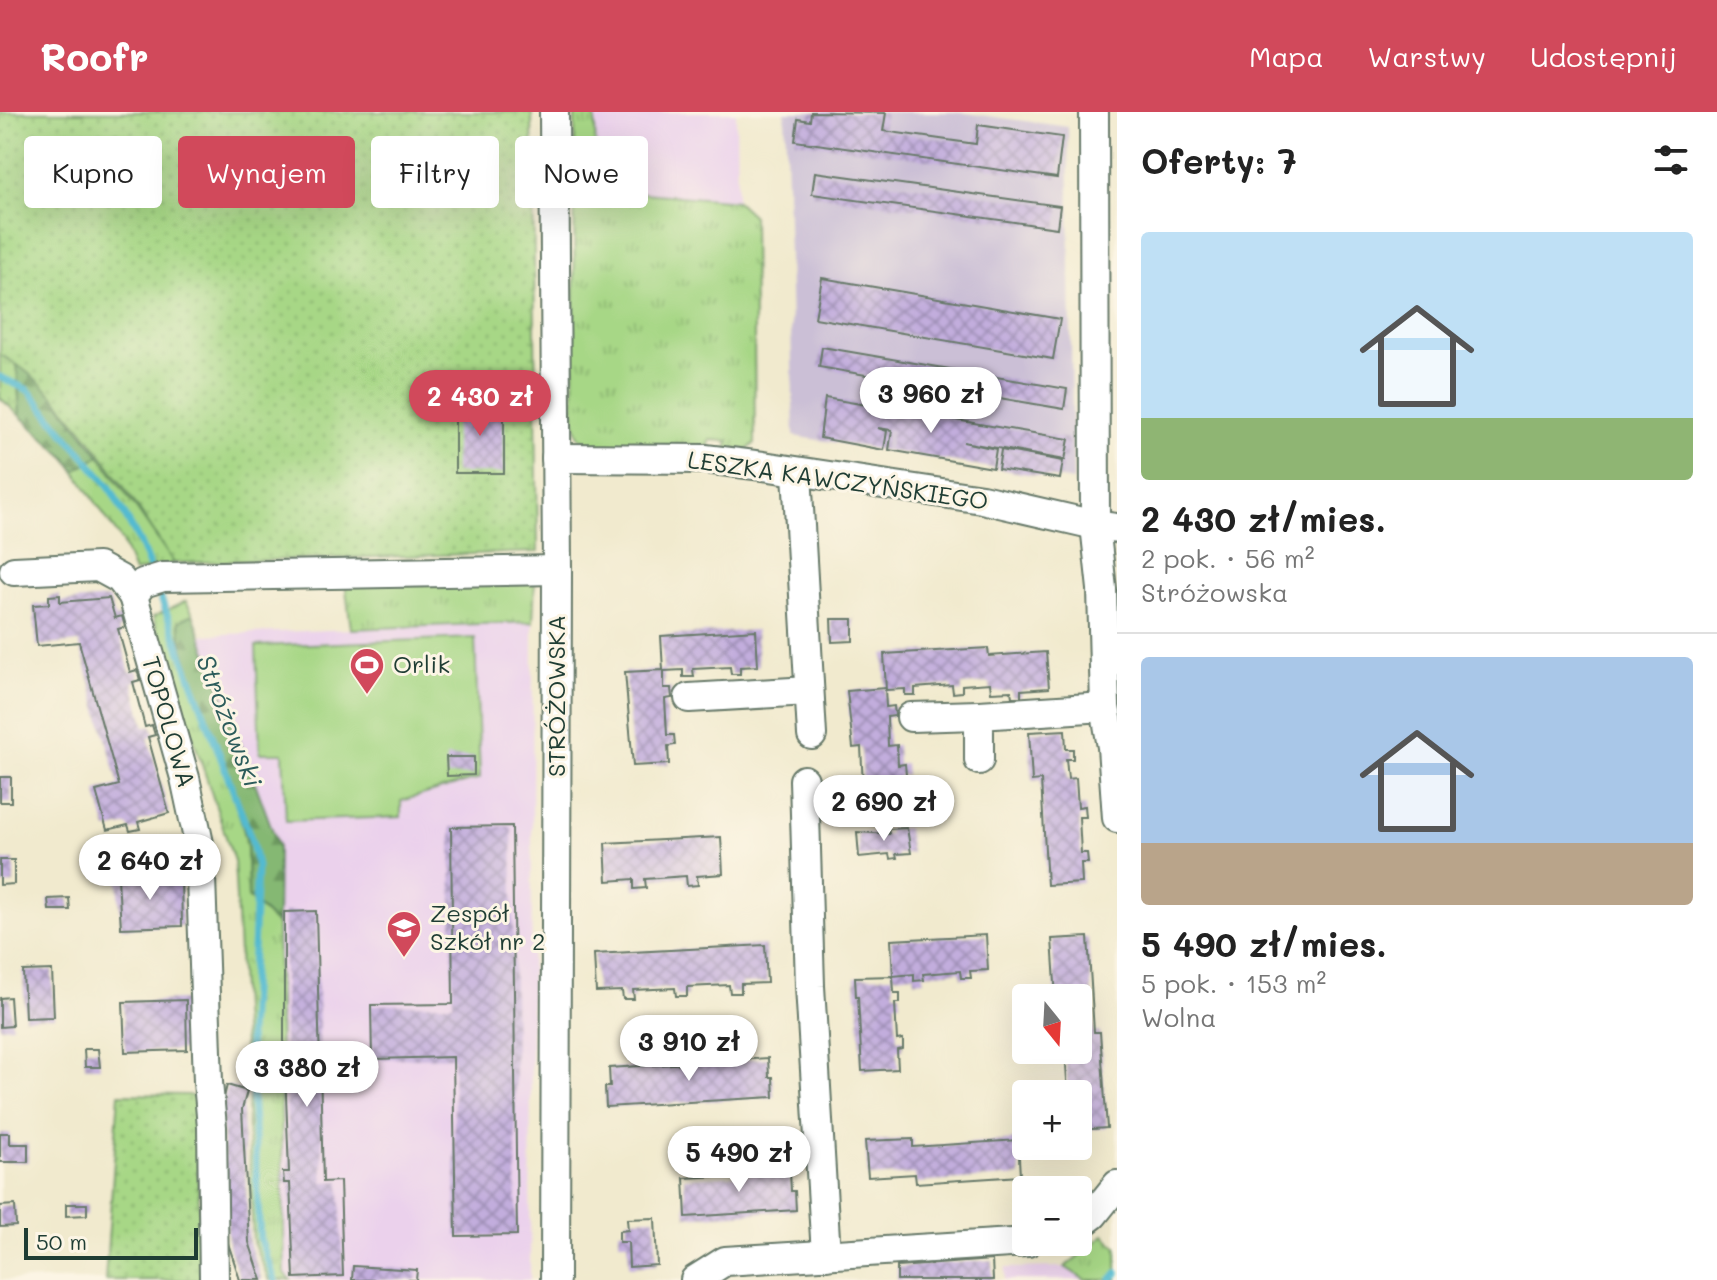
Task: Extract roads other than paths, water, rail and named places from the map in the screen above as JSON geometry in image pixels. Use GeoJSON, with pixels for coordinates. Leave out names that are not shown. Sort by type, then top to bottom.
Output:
{"type":"FeatureCollection","features":[{"type":"Feature","properties":{"kind":"street","name":"STRÓŻOWSKA"},"geometry":{"type":"LineString","coordinates":[[554,112],[557,570],[555,1280]]}},
{"type":"Feature","properties":{"kind":"street"},"geometry":{"type":"LineString","coordinates":[[1094,112],[1106,527],[1102,589],[1105,707],[1112,747],[1117,818]]}},
{"type":"Feature","properties":{"kind":"street","name":"LESZKA KAWCZYŃSKIEGO"},"geometry":{"type":"LineString","coordinates":[[556,458],[705,459],[982,499],[1106,527]]}},
{"type":"Feature","properties":{"kind":"street"},"geometry":{"type":"LineString","coordinates":[[797,473],[812,735]]}},
{"type":"Feature","properties":{"kind":"street"},"geometry":{"type":"LineString","coordinates":[[14,571],[98,567],[120,579],[146,585],[557,570]]}},
{"type":"Feature","properties":{"kind":"street","name":"TOPOLOWA"},"geometry":{"type":"LineString","coordinates":[[146,585],[200,848],[212,1127],[214,1280]]}},
{"type":"Feature","properties":{"kind":"street"},"geometry":{"type":"LineString","coordinates":[[689,698],[809,691]]}},
{"type":"Feature","properties":{"kind":"street"},"geometry":{"type":"LineString","coordinates":[[911,717],[1105,707]]}},
{"type":"Feature","properties":{"kind":"street"},"geometry":{"type":"LineString","coordinates":[[979,715],[979,760]]}},
{"type":"Feature","properties":{"kind":"street"},"geometry":{"type":"LineString","coordinates":[[804,780],[810,986],[826,1255]]}},
{"type":"Feature","properties":{"kind":"street"},"geometry":{"type":"LineString","coordinates":[[1092,1216],[1117,1185]]}},
{"type":"Feature","properties":{"kind":"street"},"geometry":{"type":"LineString","coordinates":[[695,1280],[725,1261],[1012,1243]]}},
{"type":"Feature","properties":{"kind":"waterway","name":"Stróżowski"},"geometry":{"type":"LineString","coordinates":[[0,377],[28,390],[109,486],[140,543],[152,573]]}},
{"type":"Feature","properties":{"kind":"waterway","name":"Stróżowski"},"geometry":{"type":"LineString","coordinates":[[156,585],[252,841],[257,867],[249,1034],[260,1239],[275,1280]]}},
{"type":"Feature","properties":{"kind":"waterway"},"geometry":{"type":"LineString","coordinates":[[1111,1280],[1117,1273]]}},
{"type":"Feature","properties":{"kind":"place","name":"Orlik"},"geometry":{"type":"Point","coordinates":[367,696]}},
{"type":"Feature","properties":{"kind":"place","name":"Zespół Szkół nr 2"},"geometry":{"type":"Point","coordinates":[404,959]}}]}
